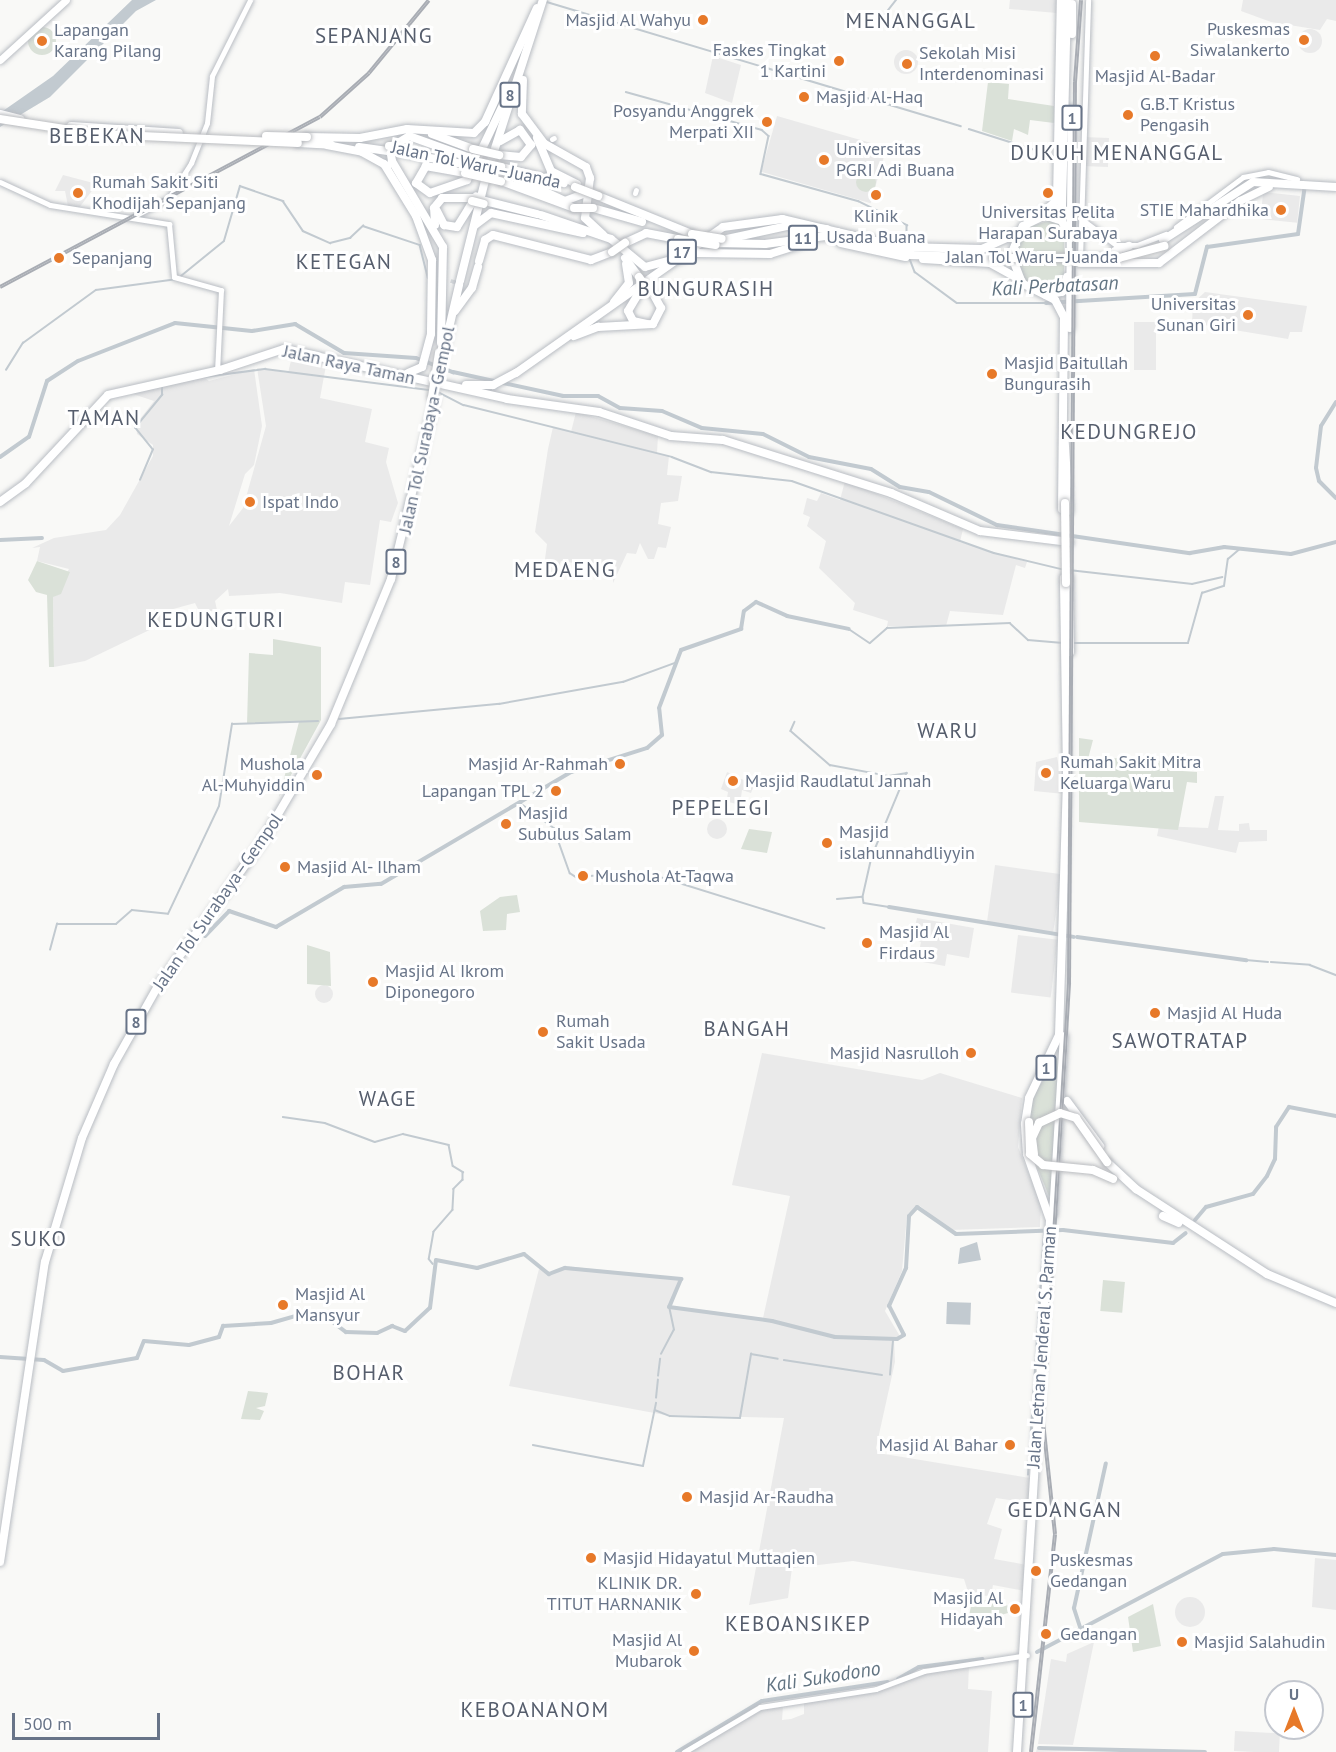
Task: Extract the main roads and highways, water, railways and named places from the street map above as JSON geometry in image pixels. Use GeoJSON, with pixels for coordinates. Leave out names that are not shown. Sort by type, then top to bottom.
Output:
{"type":"FeatureCollection","features":[{"type":"Feature","properties":{"kind":"highway","name":"1"},"geometry":{"type":"LineString","coordinates":[[1061,0],[1060,160],[1064,181]]}},
{"type":"Feature","properties":{"kind":"highway","name":"1"},"geometry":{"type":"LineString","coordinates":[[1018,230],[1055,207],[1064,181],[1067,0]]}},
{"type":"Feature","properties":{"kind":"highway","name":"1"},"geometry":{"type":"LineString","coordinates":[[1062,434],[1071,296],[1068,198],[1072,0]]}},
{"type":"Feature","properties":{"kind":"highway"},"geometry":{"type":"LineString","coordinates":[[541,2],[519,99],[522,114],[548,146],[584,165],[589,187],[584,216],[603,235]]}},
{"type":"Feature","properties":{"kind":"highway"},"geometry":{"type":"LineString","coordinates":[[304,140],[364,138],[414,129],[474,133],[485,122],[501,78],[541,2]]}},
{"type":"Feature","properties":{"kind":"highway","name":"Jalan Tol Surabaya–Gempol"},"geometry":{"type":"LineString","coordinates":[[0,1543],[47,1239],[90,1108],[134,1020],[275,815],[331,716],[393,561],[433,398],[441,353],[479,189],[541,2]]}},
{"type":"Feature","properties":{"kind":"highway","name":"Jalan Tol Surabaya–Gempol"},"geometry":{"type":"LineString","coordinates":[[441,353],[441,343],[457,282],[471,233],[498,166],[541,2]]}},
{"type":"Feature","properties":{"kind":"highway"},"geometry":{"type":"LineString","coordinates":[[1060,54],[1067,90]]}},
{"type":"Feature","properties":{"kind":"highway"},"geometry":{"type":"LineString","coordinates":[[528,65],[518,95],[519,113],[551,171],[575,187]]}},
{"type":"Feature","properties":{"kind":"highway"},"geometry":{"type":"LineString","coordinates":[[469,161],[426,166],[416,183],[430,193],[462,184],[472,172],[501,78]]}},
{"type":"Feature","properties":{"kind":"highway"},"geometry":{"type":"LineString","coordinates":[[481,144],[513,85]]}},
{"type":"Feature","properties":{"kind":"highway","name":"Jalan Tol Waru–Juanda"},"geometry":{"type":"LineString","coordinates":[[0,114],[98,129],[266,136],[391,149]]}},
{"type":"Feature","properties":{"kind":"highway","name":"11"},"geometry":{"type":"LineString","coordinates":[[0,119],[97,134],[304,140],[327,145],[391,149],[498,166],[509,175],[575,187]]}},
{"type":"Feature","properties":{"kind":"highway"},"geometry":{"type":"LineString","coordinates":[[414,129],[469,161]]}},
{"type":"Feature","properties":{"kind":"highway"},"geometry":{"type":"LineString","coordinates":[[441,343],[444,252],[433,229],[392,161],[392,144],[409,136],[469,161],[498,166],[574,208],[596,200]]}},
{"type":"Feature","properties":{"kind":"highway"},"geometry":{"type":"LineString","coordinates":[[327,145],[362,152],[384,164],[433,229]]}},
{"type":"Feature","properties":{"kind":"highway"},"geometry":{"type":"LineString","coordinates":[[384,164],[430,248],[434,312],[423,364],[408,373]]}},
{"type":"Feature","properties":{"kind":"highway","name":"Jalan Tol Waru–Juanda"},"geometry":{"type":"LineString","coordinates":[[498,166],[575,187],[596,200],[692,234],[722,242],[740,245],[820,236],[878,249],[946,254],[1123,252],[1164,243],[1233,200],[1269,187],[1294,182],[1336,192]]}},
{"type":"Feature","properties":{"kind":"highway"},"geometry":{"type":"LineString","coordinates":[[509,175],[568,202],[581,199],[589,187]]}},
{"type":"Feature","properties":{"kind":"highway"},"geometry":{"type":"LineString","coordinates":[[1064,181],[1068,198],[1067,218],[1064,181]]}},
{"type":"Feature","properties":{"kind":"highway","name":"Jalan Tol Waru–Juanda"},"geometry":{"type":"LineString","coordinates":[[1164,243],[1236,189],[1261,181],[1336,187]]}},
{"type":"Feature","properties":{"kind":"highway"},"geometry":{"type":"LineString","coordinates":[[1080,265],[1165,260],[1240,201],[1269,187]]}},
{"type":"Feature","properties":{"kind":"highway"},"geometry":{"type":"LineString","coordinates":[[473,199],[443,200],[437,208],[440,222],[452,228],[462,224],[479,189]]}},
{"type":"Feature","properties":{"kind":"highway"},"geometry":{"type":"LineString","coordinates":[[1179,225],[1236,189]]}},
{"type":"Feature","properties":{"kind":"highway"},"geometry":{"type":"LineString","coordinates":[[444,280],[447,250],[433,221],[434,208],[447,195],[473,199],[580,230]]}},
{"type":"Feature","properties":{"kind":"highway","name":"1"},"geometry":{"type":"LineString","coordinates":[[1040,217],[1059,212],[1068,198]]}},
{"type":"Feature","properties":{"kind":"highway","name":"11"},"geometry":{"type":"LineString","coordinates":[[596,200],[680,238]]}},
{"type":"Feature","properties":{"kind":"highway"},"geometry":{"type":"LineString","coordinates":[[506,208],[522,218],[553,217],[610,242],[645,284]]}},
{"type":"Feature","properties":{"kind":"highway"},"geometry":{"type":"LineString","coordinates":[[471,233],[482,216],[491,213],[603,235],[622,244],[645,267],[671,260]]}},
{"type":"Feature","properties":{"kind":"highway"},"geometry":{"type":"LineString","coordinates":[[538,217],[564,227],[580,230]]}},
{"type":"Feature","properties":{"kind":"highway"},"geometry":{"type":"LineString","coordinates":[[1040,217],[1062,221],[1069,236]]}},
{"type":"Feature","properties":{"kind":"highway","name":"17"},"geometry":{"type":"LineString","coordinates":[[503,382],[710,232],[741,221],[782,219],[886,244]]}},
{"type":"Feature","properties":{"kind":"highway"},"geometry":{"type":"LineString","coordinates":[[709,254],[705,242],[741,221]]}},
{"type":"Feature","properties":{"kind":"highway"},"geometry":{"type":"LineString","coordinates":[[450,321],[479,264],[484,240],[493,235],[591,260],[612,252],[622,244],[646,233],[722,242],[787,226],[827,229]]}},
{"type":"Feature","properties":{"kind":"highway"},"geometry":{"type":"LineString","coordinates":[[1018,230],[1011,259],[1022,283]]}},
{"type":"Feature","properties":{"kind":"highway","name":"17"},"geometry":{"type":"LineString","coordinates":[[908,252],[982,249],[999,245],[1018,230]]}},
{"type":"Feature","properties":{"kind":"highway","name":"Jalan Tol Waru–Juanda"},"geometry":{"type":"LineString","coordinates":[[722,242],[826,233],[908,252],[993,255]]}},
{"type":"Feature","properties":{"kind":"highway"},"geometry":{"type":"LineString","coordinates":[[740,245],[828,240]]}},
{"type":"Feature","properties":{"kind":"highway","name":"17"},"geometry":{"type":"LineString","coordinates":[[461,389],[486,387],[516,378],[684,256],[767,254],[828,240],[847,245],[978,261],[999,266],[1022,283]]}},
{"type":"Feature","properties":{"kind":"highway"},"geometry":{"type":"LineString","coordinates":[[610,242],[630,274],[614,302]]}},
{"type":"Feature","properties":{"kind":"highway"},"geometry":{"type":"LineString","coordinates":[[574,336],[598,327],[650,326],[661,310],[622,244]]}},
{"type":"Feature","properties":{"kind":"highway"},"geometry":{"type":"LineString","coordinates":[[886,244],[908,252]]}},
{"type":"Feature","properties":{"kind":"highway"},"geometry":{"type":"LineString","coordinates":[[847,245],[878,249]]}},
{"type":"Feature","properties":{"kind":"highway"},"geometry":{"type":"LineString","coordinates":[[1124,264],[1114,252],[1129,246]]}},
{"type":"Feature","properties":{"kind":"highway"},"geometry":{"type":"LineString","coordinates":[[978,261],[1006,257],[1004,251],[982,249]]}},
{"type":"Feature","properties":{"kind":"highway"},"geometry":{"type":"LineString","coordinates":[[1039,293],[1062,292],[1069,267]]}},
{"type":"Feature","properties":{"kind":"highway","name":"1"},"geometry":{"type":"LineString","coordinates":[[1022,283],[1055,300],[1061,307],[1065,329],[1062,434],[1068,644]]}},
{"type":"Feature","properties":{"kind":"highway","name":"Jalan Raya Taman"},"geometry":{"type":"LineString","coordinates":[[217,369],[279,344],[453,383]]}},
{"type":"Feature","properties":{"kind":"highway","name":"Jalan Raya Taman"},"geometry":{"type":"LineString","coordinates":[[0,501],[26,483],[104,397],[217,369],[284,349],[461,389]]}},
{"type":"Feature","properties":{"kind":"highway"},"geometry":{"type":"LineString","coordinates":[[503,382],[507,398]]}},
{"type":"Feature","properties":{"kind":"highway"},"geometry":{"type":"LineString","coordinates":[[453,383],[507,398]]}},
{"type":"Feature","properties":{"kind":"highway","name":"17"},"geometry":{"type":"LineString","coordinates":[[453,383],[486,387]]}},
{"type":"Feature","properties":{"kind":"highway"},"geometry":{"type":"LineString","coordinates":[[461,389],[599,412],[673,436],[729,442],[891,493],[974,529],[1053,541],[1065,537]]}},
{"type":"Feature","properties":{"kind":"highway"},"geometry":{"type":"LineString","coordinates":[[1062,434],[1068,644]]}},
{"type":"Feature","properties":{"kind":"highway","name":"Jalan Letnan Jenderal S. Parman"},"geometry":{"type":"LineString","coordinates":[[1027,1655],[1050,1231],[1063,1054],[1060,1043],[1069,774],[1068,644]]}},
{"type":"Feature","properties":{"kind":"highway"},"geometry":{"type":"LineString","coordinates":[[1060,1043],[1036,1075],[1031,1095],[1030,1154],[1042,1165],[1081,1168],[1113,1179],[1235,1257],[1336,1305]]}},
{"type":"Feature","properties":{"kind":"highway","name":"Jalan Letnan Jenderal S. Parman"},"geometry":{"type":"LineString","coordinates":[[1050,1231],[1044,1193],[1026,1149],[1031,1095],[1060,1043]]}},
{"type":"Feature","properties":{"kind":"highway"},"geometry":{"type":"LineString","coordinates":[[1054,1055],[1063,1054]]}},
{"type":"Feature","properties":{"kind":"highway"},"geometry":{"type":"LineString","coordinates":[[1067,1101],[1112,1164],[1183,1224]]}},
{"type":"Feature","properties":{"kind":"highway"},"geometry":{"type":"LineString","coordinates":[[1054,1192],[1044,1193],[1032,1138],[1039,1123],[1060,1113],[1076,1118],[1107,1162],[1155,1200]]}},
{"type":"Feature","properties":{"kind":"highway"},"geometry":{"type":"LineString","coordinates":[[1163,1216],[1183,1224]]}},
{"type":"Feature","properties":{"kind":"highway"},"geometry":{"type":"LineString","coordinates":[[1194,1231],[1208,1235],[1235,1257],[1336,1305]]}},
{"type":"Feature","properties":{"kind":"highway","name":"Jalan Tol Surabaya–Gempol"},"geometry":{"type":"LineString","coordinates":[[0,1562],[27,1363]]}},
{"type":"Feature","properties":{"kind":"highway","name":"1"},"geometry":{"type":"LineString","coordinates":[[1018,1752],[1027,1655]]}},
{"type":"Feature","properties":{"kind":"main road"},"geometry":{"type":"LineString","coordinates":[[0,60],[66,0]]}},
{"type":"Feature","properties":{"kind":"main road"},"geometry":{"type":"LineString","coordinates":[[131,217],[168,199],[191,163],[207,123],[212,76],[250,0]]}},
{"type":"Feature","properties":{"kind":"main road"},"geometry":{"type":"LineString","coordinates":[[1080,265],[1088,0]]}},
{"type":"Feature","properties":{"kind":"main road"},"geometry":{"type":"LineString","coordinates":[[1080,218],[1108,241],[1129,246],[1179,225],[1243,177],[1268,172],[1294,182]]}},
{"type":"Feature","properties":{"kind":"main road"},"geometry":{"type":"LineString","coordinates":[[0,182],[36,198],[169,224],[177,280],[221,290],[217,325],[217,369]]}},
{"type":"Feature","properties":{"kind":"main road"},"geometry":{"type":"LineString","coordinates":[[684,1752],[760,1707],[876,1689],[919,1673],[1027,1655]]}},
{"type":"Feature","properties":{"kind":"waterway"},"geometry":{"type":"LineString","coordinates":[[882,18],[896,0]]}},
{"type":"Feature","properties":{"kind":"waterway"},"geometry":{"type":"LineString","coordinates":[[547,2],[961,126]]}},
{"type":"Feature","properties":{"kind":"waterway","name":"Kali Perbatasan"},"geometry":{"type":"LineString","coordinates":[[626,92],[762,130],[769,136],[761,174],[858,201],[907,225],[907,243]]}},
{"type":"Feature","properties":{"kind":"waterway"},"geometry":{"type":"LineString","coordinates":[[969,129],[1054,156]]}},
{"type":"Feature","properties":{"kind":"waterway","name":"Kali Perbatasan"},"geometry":{"type":"LineString","coordinates":[[1046,303],[1195,294],[1207,247],[1298,234],[1305,185]]}},
{"type":"Feature","properties":{"kind":"waterway"},"geometry":{"type":"LineString","coordinates":[[181,276],[224,241],[240,186],[283,201],[303,231],[330,243],[350,238],[363,226],[420,245],[428,278]]}},
{"type":"Feature","properties":{"kind":"waterway","name":"Kali Perbatasan"},"geometry":{"type":"LineString","coordinates":[[910,259],[915,272],[957,303],[1046,303]]}},
{"type":"Feature","properties":{"kind":"waterway"},"geometry":{"type":"LineString","coordinates":[[6,370],[23,343],[96,290],[177,279]]}},
{"type":"Feature","properties":{"kind":"waterway"},"geometry":{"type":"LineString","coordinates":[[0,457],[29,437],[47,381],[78,361],[175,323],[252,331],[295,324],[344,353],[416,358],[453,372],[563,396],[598,396],[620,408],[662,411],[702,428],[763,434],[809,457],[871,469],[900,487],[929,492],[997,525],[1190,553],[1224,547],[1291,554],[1336,542]]}},
{"type":"Feature","properties":{"kind":"waterway"},"geometry":{"type":"LineString","coordinates":[[204,377],[265,369],[429,390]]}},
{"type":"Feature","properties":{"kind":"waterway"},"geometry":{"type":"LineString","coordinates":[[140,480],[153,450],[135,428],[162,395],[162,386]]}},
{"type":"Feature","properties":{"kind":"waterway"},"geometry":{"type":"LineString","coordinates":[[436,391],[464,405],[672,457],[711,472],[792,481],[994,553],[1061,569]]}},
{"type":"Feature","properties":{"kind":"waterway"},"geometry":{"type":"LineString","coordinates":[[1336,402],[1321,426],[1316,468],[1319,481],[1336,498]]}},
{"type":"Feature","properties":{"kind":"waterway"},"geometry":{"type":"LineString","coordinates":[[0,540],[42,538]]}},
{"type":"Feature","properties":{"kind":"waterway"},"geometry":{"type":"LineString","coordinates":[[1074,643],[1188,643],[1202,593],[1224,586],[1228,559],[1240,549]]}},
{"type":"Feature","properties":{"kind":"waterway"},"geometry":{"type":"LineString","coordinates":[[1069,570],[1192,584],[1222,577]]}},
{"type":"Feature","properties":{"kind":"waterway"},"geometry":{"type":"LineString","coordinates":[[205,936],[229,911],[276,927],[344,887],[381,884],[571,772],[647,748],[662,735],[659,708],[681,650],[741,629],[744,611],[756,602],[787,616],[849,629]]}},
{"type":"Feature","properties":{"kind":"waterway"},"geometry":{"type":"LineString","coordinates":[[849,629],[870,643],[887,628],[1010,623],[1028,640],[1063,643]]}},
{"type":"Feature","properties":{"kind":"waterway"},"geometry":{"type":"LineString","coordinates":[[339,719],[499,704],[623,682],[675,663]]}},
{"type":"Feature","properties":{"kind":"waterway"},"geometry":{"type":"LineString","coordinates":[[50,950],[57,924],[116,924],[132,910],[168,914],[219,806],[232,724],[318,721]]}},
{"type":"Feature","properties":{"kind":"waterway"},"geometry":{"type":"LineString","coordinates":[[795,722],[791,731],[830,765],[889,776],[907,773],[872,857],[863,897],[864,903],[889,907]]}},
{"type":"Feature","properties":{"kind":"waterway"},"geometry":{"type":"LineString","coordinates":[[519,802],[554,828],[570,873],[576,877],[644,872],[824,928]]}},
{"type":"Feature","properties":{"kind":"waterway"},"geometry":{"type":"LineString","coordinates":[[837,899],[862,897]]}},
{"type":"Feature","properties":{"kind":"waterway"},"geometry":{"type":"LineString","coordinates":[[889,907],[1074,937]]}},
{"type":"Feature","properties":{"kind":"waterway"},"geometry":{"type":"LineString","coordinates":[[1077,937],[1246,960]]}},
{"type":"Feature","properties":{"kind":"waterway"},"geometry":{"type":"LineString","coordinates":[[1246,960],[1268,962]]}},
{"type":"Feature","properties":{"kind":"waterway"},"geometry":{"type":"LineString","coordinates":[[1271,962],[1310,965],[1336,975]]}},
{"type":"Feature","properties":{"kind":"waterway"},"geometry":{"type":"LineString","coordinates":[[1195,1220],[1206,1207],[1253,1194],[1267,1176],[1275,1159],[1276,1127],[1289,1107],[1336,1116]]}},
{"type":"Feature","properties":{"kind":"waterway"},"geometry":{"type":"LineString","coordinates":[[283,1117],[325,1123],[375,1142],[403,1134],[449,1145],[453,1166],[463,1172],[463,1180],[454,1189],[453,1210],[434,1232],[429,1259],[433,1264]]}},
{"type":"Feature","properties":{"kind":"waterway"},"geometry":{"type":"LineString","coordinates":[[0,1357],[44,1360],[63,1371],[137,1358],[144,1341],[189,1345],[219,1337],[223,1326],[271,1323],[305,1313],[330,1320],[346,1332],[377,1333],[392,1326],[405,1331],[430,1308],[436,1260],[477,1268],[524,1254],[549,1274],[565,1268],[681,1279],[669,1307],[772,1321],[835,1337],[897,1339],[904,1335],[889,1306],[906,1268],[909,1216],[917,1207],[956,1234],[1063,1230],[1173,1243],[1186,1233]]}},
{"type":"Feature","properties":{"kind":"waterway"},"geometry":{"type":"LineString","coordinates":[[1028,1475],[1044,1231]]}},
{"type":"Feature","properties":{"kind":"waterway"},"geometry":{"type":"LineString","coordinates":[[661,1354],[674,1330],[669,1307]]}},
{"type":"Feature","properties":{"kind":"waterway"},"geometry":{"type":"LineString","coordinates":[[890,1375],[893,1339]]}},
{"type":"Feature","properties":{"kind":"waterway"},"geometry":{"type":"LineString","coordinates":[[655,1410],[670,1416],[740,1418],[751,1354],[778,1359]]}},
{"type":"Feature","properties":{"kind":"waterway"},"geometry":{"type":"LineString","coordinates":[[658,1376],[660,1359]]}},
{"type":"Feature","properties":{"kind":"waterway"},"geometry":{"type":"LineString","coordinates":[[784,1360],[882,1375]]}},
{"type":"Feature","properties":{"kind":"waterway"},"geometry":{"type":"LineString","coordinates":[[656,1398],[658,1380]]}},
{"type":"Feature","properties":{"kind":"waterway"},"geometry":{"type":"LineString","coordinates":[[533,1445],[643,1466],[656,1403]]}},
{"type":"Feature","properties":{"kind":"waterway"},"geometry":{"type":"LineString","coordinates":[[1080,1627],[1074,1608],[1106,1463]]}},
{"type":"Feature","properties":{"kind":"waterway"},"geometry":{"type":"LineString","coordinates":[[1037,1652],[1223,1554],[1274,1549],[1336,1555]]}},
{"type":"Feature","properties":{"kind":"waterway","name":"Kali Sukodono"},"geometry":{"type":"LineString","coordinates":[[898,1679],[919,1667],[983,1659]]}},
{"type":"Feature","properties":{"kind":"waterway","name":"Kali Sukodono"},"geometry":{"type":"LineString","coordinates":[[677,1752],[762,1701],[888,1682]]}},
{"type":"Feature","properties":{"kind":"waterway"},"geometry":{"type":"LineString","coordinates":[[1039,1748],[1205,1752]]}},
{"type":"Feature","properties":{"kind":"tunnel"},"geometry":{"type":"LineString","coordinates":[[454,284],[455,280]]}},
{"type":"Feature","properties":{"kind":"railway"},"geometry":{"type":"LineString","coordinates":[[0,287],[320,117],[369,73],[429,0]]}},
{"type":"Feature","properties":{"kind":"railway"},"geometry":{"type":"LineString","coordinates":[[1031,1752],[1055,1534],[1043,1421],[1069,983],[1075,82],[1081,0]]}},
{"type":"Feature","properties":{"kind":"place","name":"Masjid Al Wahyu"},"geometry":{"type":"Point","coordinates":[703,20]}},
{"type":"Feature","properties":{"kind":"place","name":"Puskesmas Siwalankerto"},"geometry":{"type":"Point","coordinates":[1304,40]}},
{"type":"Feature","properties":{"kind":"place","name":"Lapangan Karang Pilang"},"geometry":{"type":"Point","coordinates":[42,41]}},
{"type":"Feature","properties":{"kind":"place","name":"Masjid Al-Badar"},"geometry":{"type":"Point","coordinates":[1155,56]}},
{"type":"Feature","properties":{"kind":"place","name":"Faskes Tingkat 1 Kartini"},"geometry":{"type":"Point","coordinates":[839,61]}},
{"type":"Feature","properties":{"kind":"place","name":"Sekolah Misi Interdenominasi"},"geometry":{"type":"Point","coordinates":[907,64]}},
{"type":"Feature","properties":{"kind":"place","name":"Masjid Al-Haq"},"geometry":{"type":"Point","coordinates":[804,97]}},
{"type":"Feature","properties":{"kind":"place","name":"G.B.T Kristus Pengasih"},"geometry":{"type":"Point","coordinates":[1128,115]}},
{"type":"Feature","properties":{"kind":"place","name":"Posyandu Anggrek Merpati XII"},"geometry":{"type":"Point","coordinates":[767,122]}},
{"type":"Feature","properties":{"kind":"place","name":"Universitas PGRI Adi Buana"},"geometry":{"type":"Point","coordinates":[824,160]}},
{"type":"Feature","properties":{"kind":"place","name":"Rumah Sakit Siti Khodijah Sepanjang"},"geometry":{"type":"Point","coordinates":[78,193]}},
{"type":"Feature","properties":{"kind":"place","name":"Universitas Pelita Harapan Surabaya"},"geometry":{"type":"Point","coordinates":[1048,193]}},
{"type":"Feature","properties":{"kind":"place","name":"Klinik Usada Buana"},"geometry":{"type":"Point","coordinates":[876,195]}},
{"type":"Feature","properties":{"kind":"place","name":"STIE Mahardhika"},"geometry":{"type":"Point","coordinates":[1281,210]}},
{"type":"Feature","properties":{"kind":"place","name":"Sepanjang"},"geometry":{"type":"Point","coordinates":[59,258]}},
{"type":"Feature","properties":{"kind":"place","name":"Universitas Sunan Giri"},"geometry":{"type":"Point","coordinates":[1248,315]}},
{"type":"Feature","properties":{"kind":"place","name":"Masjid Baitullah Bungurasih"},"geometry":{"type":"Point","coordinates":[992,374]}},
{"type":"Feature","properties":{"kind":"place","name":"Ispat Indo"},"geometry":{"type":"Point","coordinates":[250,502]}},
{"type":"Feature","properties":{"kind":"place","name":"Masjid Ar-Rahmah"},"geometry":{"type":"Point","coordinates":[620,764]}},
{"type":"Feature","properties":{"kind":"place","name":"Rumah Sakit Mitra Keluarga Waru"},"geometry":{"type":"Point","coordinates":[1046,773]}},
{"type":"Feature","properties":{"kind":"place","name":"Mushola Al-Muhyiddin"},"geometry":{"type":"Point","coordinates":[317,775]}},
{"type":"Feature","properties":{"kind":"place","name":"Masjid Raudlatul Jannah"},"geometry":{"type":"Point","coordinates":[733,781]}},
{"type":"Feature","properties":{"kind":"place","name":"Lapangan TPL 2"},"geometry":{"type":"Point","coordinates":[556,791]}},
{"type":"Feature","properties":{"kind":"place","name":"Masjid Subulus Salam"},"geometry":{"type":"Point","coordinates":[506,824]}},
{"type":"Feature","properties":{"kind":"place","name":"Masjid islahunnahdliyyin"},"geometry":{"type":"Point","coordinates":[827,843]}},
{"type":"Feature","properties":{"kind":"place","name":"Masjid Al- Ilham"},"geometry":{"type":"Point","coordinates":[285,867]}},
{"type":"Feature","properties":{"kind":"place","name":"Mushola At-Taqwa"},"geometry":{"type":"Point","coordinates":[583,876]}},
{"type":"Feature","properties":{"kind":"place","name":"Masjid Al Firdaus"},"geometry":{"type":"Point","coordinates":[867,943]}},
{"type":"Feature","properties":{"kind":"place","name":"Masjid Al Ikrom Diponegoro"},"geometry":{"type":"Point","coordinates":[373,982]}},
{"type":"Feature","properties":{"kind":"place","name":"Masjid Al Huda"},"geometry":{"type":"Point","coordinates":[1155,1013]}},
{"type":"Feature","properties":{"kind":"place","name":"Rumah Sakit Usada"},"geometry":{"type":"Point","coordinates":[543,1032]}},
{"type":"Feature","properties":{"kind":"place","name":"Masjid Nasrulloh"},"geometry":{"type":"Point","coordinates":[971,1053]}},
{"type":"Feature","properties":{"kind":"place","name":"Masjid Al Mansyur"},"geometry":{"type":"Point","coordinates":[283,1305]}},
{"type":"Feature","properties":{"kind":"place","name":"Masjid Al Bahar"},"geometry":{"type":"Point","coordinates":[1010,1445]}},
{"type":"Feature","properties":{"kind":"place","name":"Masjid Ar-Raudha"},"geometry":{"type":"Point","coordinates":[687,1497]}},
{"type":"Feature","properties":{"kind":"place","name":"Masjid Hidayatul Muttaqien"},"geometry":{"type":"Point","coordinates":[591,1558]}},
{"type":"Feature","properties":{"kind":"place","name":"Puskesmas Gedangan"},"geometry":{"type":"Point","coordinates":[1036,1571]}},
{"type":"Feature","properties":{"kind":"place","name":"KLINIK DR. TITUT HARNANIK"},"geometry":{"type":"Point","coordinates":[696,1594]}},
{"type":"Feature","properties":{"kind":"place","name":"Masjid Al Hidayah"},"geometry":{"type":"Point","coordinates":[1015,1609]}},
{"type":"Feature","properties":{"kind":"place","name":"Gedangan"},"geometry":{"type":"Point","coordinates":[1046,1634]}},
{"type":"Feature","properties":{"kind":"place","name":"Masjid Salahudin"},"geometry":{"type":"Point","coordinates":[1182,1642]}},
{"type":"Feature","properties":{"kind":"place","name":"Masjid Al Mubarok"},"geometry":{"type":"Point","coordinates":[694,1651]}},
{"type":"Feature","properties":{"kind":"district","name":"MENANGGAL"},"geometry":{"type":"Point","coordinates":[911,21]}},
{"type":"Feature","properties":{"kind":"district","name":"SEPANJANG"},"geometry":{"type":"Point","coordinates":[374,36]}},
{"type":"Feature","properties":{"kind":"district","name":"BEBEKAN"},"geometry":{"type":"Point","coordinates":[97,136]}},
{"type":"Feature","properties":{"kind":"district","name":"DUKUH MENANGGAL"},"geometry":{"type":"Point","coordinates":[1117,153]}},
{"type":"Feature","properties":{"kind":"district","name":"KETEGAN"},"geometry":{"type":"Point","coordinates":[344,262]}},
{"type":"Feature","properties":{"kind":"district","name":"BUNGURASIH"},"geometry":{"type":"Point","coordinates":[706,289]}},
{"type":"Feature","properties":{"kind":"district","name":"TAMAN"},"geometry":{"type":"Point","coordinates":[104,418]}},
{"type":"Feature","properties":{"kind":"district","name":"KEDUNGREJO"},"geometry":{"type":"Point","coordinates":[1129,432]}},
{"type":"Feature","properties":{"kind":"district","name":"MEDAENG"},"geometry":{"type":"Point","coordinates":[565,570]}},
{"type":"Feature","properties":{"kind":"district","name":"KEDUNGTURI"},"geometry":{"type":"Point","coordinates":[216,620]}},
{"type":"Feature","properties":{"kind":"district","name":"WARU"},"geometry":{"type":"Point","coordinates":[948,731]}},
{"type":"Feature","properties":{"kind":"district","name":"PEPELEGI"},"geometry":{"type":"Point","coordinates":[721,808]}},
{"type":"Feature","properties":{"kind":"district","name":"BANGAH"},"geometry":{"type":"Point","coordinates":[747,1029]}},
{"type":"Feature","properties":{"kind":"district","name":"SAWOTRATAP"},"geometry":{"type":"Point","coordinates":[1180,1041]}},
{"type":"Feature","properties":{"kind":"district","name":"WAGE"},"geometry":{"type":"Point","coordinates":[388,1099]}},
{"type":"Feature","properties":{"kind":"district","name":"SUKO"},"geometry":{"type":"Point","coordinates":[39,1239]}},
{"type":"Feature","properties":{"kind":"district","name":"BOHAR"},"geometry":{"type":"Point","coordinates":[369,1373]}},
{"type":"Feature","properties":{"kind":"district","name":"GEDANGAN"},"geometry":{"type":"Point","coordinates":[1065,1510]}},
{"type":"Feature","properties":{"kind":"district","name":"KEBOANSIKEP"},"geometry":{"type":"Point","coordinates":[798,1624]}},
{"type":"Feature","properties":{"kind":"district","name":"KEBOANANOM"},"geometry":{"type":"Point","coordinates":[535,1710]}}]}
